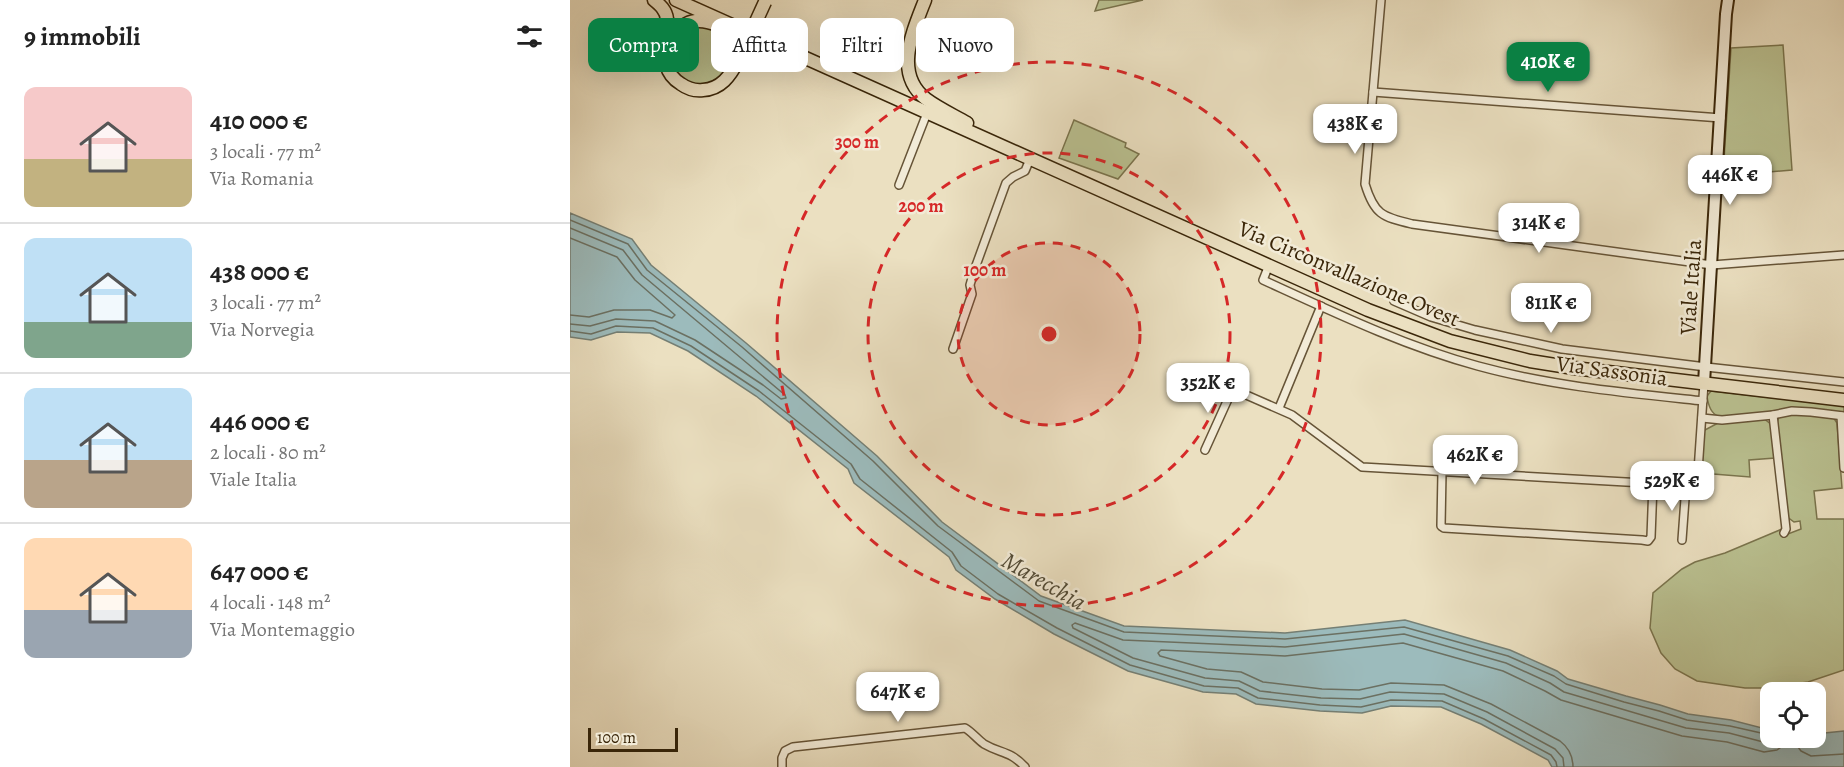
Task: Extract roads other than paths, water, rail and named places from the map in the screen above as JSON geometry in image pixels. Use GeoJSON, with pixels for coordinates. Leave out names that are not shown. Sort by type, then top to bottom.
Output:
{"type":"FeatureCollection","features":[{"type":"Feature","properties":{"kind":"main road"},"geometry":{"type":"LineString","coordinates":[[654,0],[661,6],[667,18]]}},
{"type":"Feature","properties":{"kind":"main road","name":"Via Circonvallazione Ovest"},"geometry":{"type":"LineString","coordinates":[[676,0],[1368,310],[1450,341],[1574,368],[1844,400]]}},
{"type":"Feature","properties":{"kind":"main road"},"geometry":{"type":"LineString","coordinates":[[925,0],[907,52],[910,77],[926,99],[966,123],[977,135]]}},
{"type":"Feature","properties":{"kind":"main road"},"geometry":{"type":"LineString","coordinates":[[670,72],[686,88],[710,89],[721,84],[738,61],[765,1]]}},
{"type":"Feature","properties":{"kind":"main road"},"geometry":{"type":"LineString","coordinates":[[699,22],[711,23],[796,61],[818,63]]}},
{"type":"Feature","properties":{"kind":"street"},"geometry":{"type":"LineString","coordinates":[[1381,0],[1365,184],[1369,199],[1376,211],[1390,219],[1412,224],[1712,265],[1844,255]]}},
{"type":"Feature","properties":{"kind":"street","name":"Viale Italia"},"geometry":{"type":"LineString","coordinates":[[1704,383],[1726,0]]}},
{"type":"Feature","properties":{"kind":"street"},"geometry":{"type":"LineString","coordinates":[[1373,93],[1720,118]]}},
{"type":"Feature","properties":{"kind":"street"},"geometry":{"type":"LineString","coordinates":[[899,185],[927,113]]}},
{"type":"Feature","properties":{"kind":"street"},"geometry":{"type":"LineString","coordinates":[[953,350],[972,294],[970,285],[974,271],[1006,183],[1025,171],[1030,159]]}},
{"type":"Feature","properties":{"kind":"street","name":"Via Sassonia"},"geometry":{"type":"LineString","coordinates":[[1269,265],[1263,280],[1419,348],[1479,366],[1527,377],[1594,388],[1703,401]]}},
{"type":"Feature","properties":{"kind":"street"},"geometry":{"type":"LineString","coordinates":[[1394,301],[1475,330],[1571,350],[1706,368],[1844,382]]}},
{"type":"Feature","properties":{"kind":"street"},"geometry":{"type":"LineString","coordinates":[[1279,408],[1321,306]]}},
{"type":"Feature","properties":{"kind":"street"},"geometry":{"type":"LineString","coordinates":[[1362,324],[1368,310]]}},
{"type":"Feature","properties":{"kind":"street"},"geometry":{"type":"LineString","coordinates":[[1527,377],[1530,360]]}},
{"type":"Feature","properties":{"kind":"street"},"geometry":{"type":"LineString","coordinates":[[1187,369],[1292,415],[1362,467],[1697,486],[1704,383]]}},
{"type":"Feature","properties":{"kind":"street"},"geometry":{"type":"LineString","coordinates":[[1205,450],[1233,388]]}},
{"type":"Feature","properties":{"kind":"street"},"geometry":{"type":"LineString","coordinates":[[1702,418],[1722,420],[1792,411],[1842,416],[1844,468]]}},
{"type":"Feature","properties":{"kind":"street"},"geometry":{"type":"LineString","coordinates":[[1773,415],[1786,529],[1784,533]]}},
{"type":"Feature","properties":{"kind":"street"},"geometry":{"type":"LineString","coordinates":[[1442,472],[1441,526],[1444,528],[1648,541],[1651,537],[1653,484]]}},
{"type":"Feature","properties":{"kind":"street"},"geometry":{"type":"LineString","coordinates":[[1682,540],[1686,485]]}},
{"type":"Feature","properties":{"kind":"street"},"geometry":{"type":"LineString","coordinates":[[782,767],[785,751],[793,747],[965,728],[981,742],[994,750],[1007,752],[1025,767]]}},
{"type":"Feature","properties":{"kind":"water","name":"Marecchia"},"geometry":{"type":"Polygon","coordinates":[[[570,213],[632,239],[651,265],[877,456],[942,522],[1041,596],[1124,626],[1285,633],[1405,620],[1510,650],[1557,671],[1568,679],[1688,714],[1731,720],[1760,727],[1760,748],[1826,748],[1826,733],[1844,731],[1844,767],[1552,767],[1548,760],[1481,724],[1441,707],[1391,706],[1362,713],[1256,704],[1236,694],[1203,692],[1128,671],[1054,634],[995,599],[956,570],[949,557],[854,483],[848,469],[756,396],[688,351],[650,333],[617,332],[591,340],[570,337],[570,213]]]}}]}
